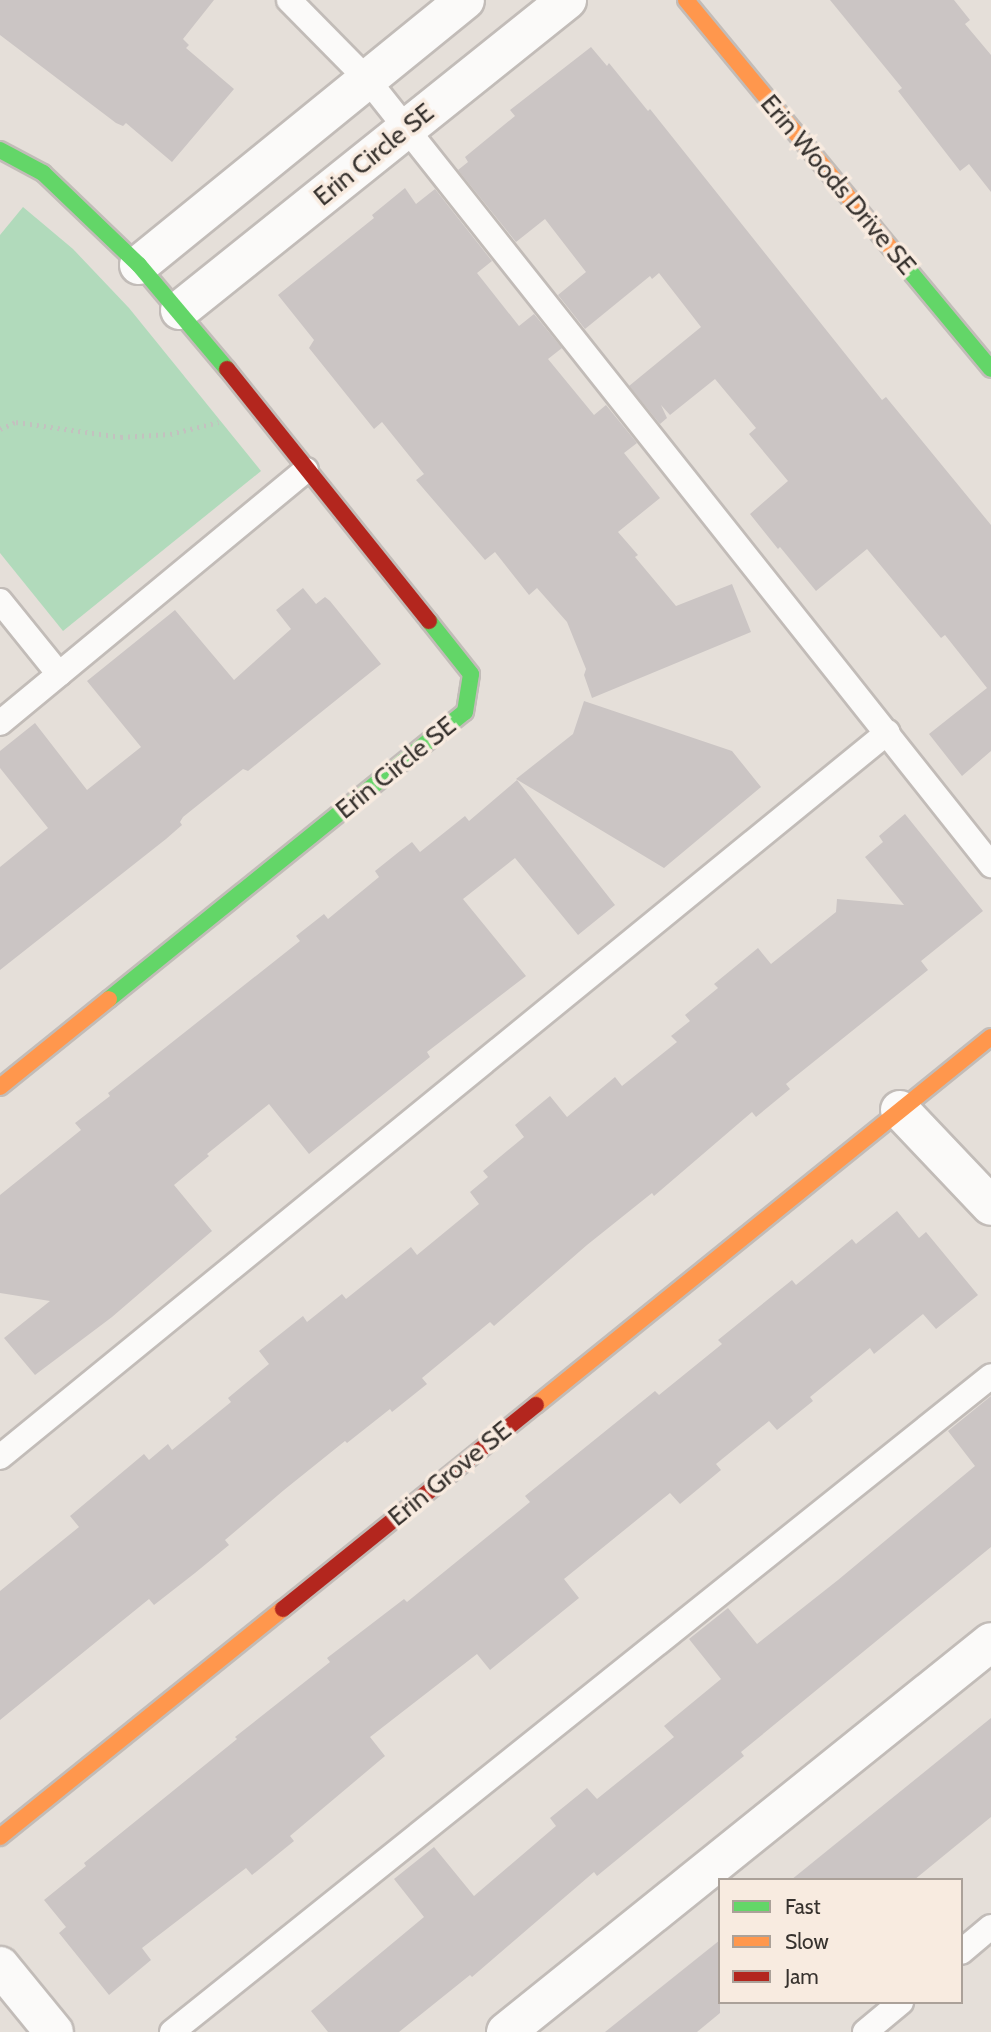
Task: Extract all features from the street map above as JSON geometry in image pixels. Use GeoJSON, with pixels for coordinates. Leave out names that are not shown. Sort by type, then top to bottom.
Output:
{"type":"FeatureCollection","features":[{"type":"Feature","properties":{"kind":"street"},"geometry":{"type":"LineString","coordinates":[[139,265],[465,0]]}},
{"type":"Feature","properties":{"kind":"street","name":"Erin Circle SE"},"geometry":{"type":"LineString","coordinates":[[180,310],[568,0]]}},
{"type":"Feature","properties":{"kind":"street","name":"Erin Woods Drive SE"},"geometry":{"type":"LineString","coordinates":[[686,0],[991,369]]}},
{"type":"Feature","properties":{"kind":"street","name":"Erin Circle SE"},"geometry":{"type":"LineString","coordinates":[[0,150],[43,173],[139,265],[180,310],[471,674],[465,712],[3,1079]]}},
{"type":"Feature","properties":{"kind":"street","name":"Erin Grove SE"},"geometry":{"type":"LineString","coordinates":[[0,1838],[991,1037]]}},
{"type":"Feature","properties":{"kind":"street"},"geometry":{"type":"LineString","coordinates":[[900,1110],[991,1206]]}},
{"type":"Feature","properties":{"kind":"street"},"geometry":{"type":"LineString","coordinates":[[506,2032],[991,1642]]}},
{"type":"Feature","properties":{"kind":"street"},"geometry":{"type":"LineString","coordinates":[[0,1966],[54,2032]]}},
{"type":"Feature","properties":{"kind":"lane"},"geometry":{"type":"LineString","coordinates":[[289,0],[367,79],[991,865]]}},
{"type":"Feature","properties":{"kind":"lane"},"geometry":{"type":"LineString","coordinates":[[0,723],[306,470]]}},
{"type":"Feature","properties":{"kind":"lane"},"geometry":{"type":"LineString","coordinates":[[0,601],[60,674]]}},
{"type":"Feature","properties":{"kind":"lane"},"geometry":{"type":"LineString","coordinates":[[0,1457],[888,732]]}},
{"type":"Feature","properties":{"kind":"lane"},"geometry":{"type":"LineString","coordinates":[[172,2032],[991,1376]]}},
{"type":"Feature","properties":{"kind":"lane"},"geometry":{"type":"LineString","coordinates":[[963,1950],[991,1927]]}},
{"type":"Feature","properties":{"kind":"lane"},"geometry":{"type":"LineString","coordinates":[[865,2032],[899,2004]]}},
{"type":"Feature","properties":{"kind":"path"},"geometry":{"type":"LineString","coordinates":[[0,429],[16,422],[121,437],[170,433],[222,421],[249,399]]}},
{"type":"Feature","properties":{"kind":"green space"},"geometry":{"type":"Polygon","coordinates":[[[23,207],[73,249],[129,308],[261,471],[63,631],[0,553],[0,235],[23,207]]]}},
{"type":"Feature","properties":{"kind":"building"},"geometry":{"type":"Polygon","coordinates":[[[0,0],[214,0],[183,39],[189,45],[186,48],[234,89],[172,162],[126,123],[123,126],[116,123],[0,35],[0,0]]]}},
{"type":"Feature","properties":{"kind":"building"},"geometry":{"type":"Polygon","coordinates":[[[830,0],[954,0],[970,20],[965,24],[991,55],[991,192],[969,164],[960,171],[898,91],[902,88],[830,0]]]}},
{"type":"Feature","properties":{"kind":"building"},"geometry":{"type":"Polygon","coordinates":[[[591,47],[607,66],[609,63],[648,111],[650,109],[882,400],[886,397],[991,525],[991,751],[962,776],[929,734],[987,688],[945,635],[941,638],[867,549],[816,591],[780,547],[778,549],[750,514],[788,481],[749,434],[756,428],[715,379],[670,415],[661,405],[667,418],[660,424],[629,386],[701,327],[659,273],[652,279],[650,276],[585,329],[558,295],[586,272],[545,219],[516,242],[458,170],[468,162],[465,157],[515,116],[510,110],[591,47]]]}},
{"type":"Feature","properties":{"kind":"building"},"geometry":{"type":"Polygon","coordinates":[[[405,188],[416,204],[435,189],[492,261],[477,273],[519,326],[534,314],[562,348],[548,359],[594,415],[606,405],[637,443],[624,453],[660,498],[618,532],[638,555],[635,557],[676,606],[732,584],[751,632],[592,698],[584,675],[586,669],[567,622],[537,588],[529,595],[495,552],[485,560],[416,480],[424,474],[382,422],[374,429],[309,348],[314,340],[278,295],[374,218],[372,215],[405,188]]]}},
{"type":"Feature","properties":{"kind":"building"},"geometry":{"type":"Polygon","coordinates":[[[303,588],[316,604],[325,597],[330,601],[381,664],[248,771],[243,769],[183,817],[180,822],[182,825],[166,839],[0,970],[0,867],[48,828],[0,768],[0,751],[35,723],[87,790],[141,747],[87,681],[175,610],[234,680],[291,629],[276,610],[303,588]]]}},
{"type":"Feature","properties":{"kind":"building"},"geometry":{"type":"Polygon","coordinates":[[[584,701],[732,751],[761,787],[664,868],[516,779],[573,734],[584,701]]]}},
{"type":"Feature","properties":{"kind":"building"},"geometry":{"type":"Polygon","coordinates":[[[517,780],[615,905],[578,935],[515,858],[463,899],[526,976],[427,1052],[430,1057],[309,1154],[269,1104],[207,1154],[209,1156],[174,1185],[212,1231],[112,1317],[35,1375],[4,1338],[50,1301],[0,1293],[0,1195],[81,1130],[75,1123],[110,1096],[108,1093],[300,941],[296,936],[324,914],[328,919],[379,877],[375,871],[412,842],[420,852],[465,816],[469,821],[517,780]]]}},
{"type":"Feature","properties":{"kind":"building"},"geometry":{"type":"Polygon","coordinates":[[[905,814],[983,911],[921,961],[928,970],[786,1084],[790,1089],[756,1117],[752,1112],[654,1196],[652,1193],[587,1245],[494,1326],[490,1322],[422,1378],[427,1384],[392,1412],[390,1409],[347,1443],[345,1441],[284,1490],[225,1540],[229,1545],[195,1573],[154,1605],[149,1599],[0,1720],[0,1591],[79,1527],[70,1516],[144,1454],[149,1460],[168,1444],[172,1450],[231,1402],[228,1398],[269,1364],[259,1351],[303,1316],[307,1322],[342,1294],[346,1299],[411,1247],[417,1255],[479,1204],[470,1192],[488,1177],[483,1171],[524,1137],[515,1125],[550,1096],[567,1117],[615,1077],[622,1086],[677,1042],[671,1036],[690,1021],[685,1015],[718,988],[714,984],[758,948],[771,964],[836,912],[837,899],[904,905],[865,857],[883,842],[879,836],[905,814]]]}},
{"type":"Feature","properties":{"kind":"building"},"geometry":{"type":"Polygon","coordinates":[[[897,1211],[919,1238],[926,1232],[978,1295],[936,1329],[923,1314],[874,1354],[870,1348],[810,1397],[813,1401],[777,1430],[769,1421],[716,1464],[721,1470],[680,1504],[670,1493],[564,1579],[579,1598],[490,1670],[477,1654],[370,1737],[385,1756],[290,1836],[294,1841],[252,1875],[246,1868],[142,1948],[151,1960],[109,1995],[59,1933],[66,1927],[44,1900],[86,1866],[84,1863],[237,1739],[235,1737],[330,1662],[327,1658],[404,1599],[407,1602],[530,1502],[525,1496],[655,1391],[659,1395],[722,1344],[718,1340],[792,1280],[796,1285],[852,1239],[856,1244],[897,1211]]]}},
{"type":"Feature","properties":{"kind":"building"},"geometry":{"type":"Polygon","coordinates":[[[991,1396],[991,1547],[741,1752],[744,1756],[597,1876],[594,1872],[472,1977],[470,1975],[399,2032],[328,2032],[311,2011],[424,1917],[394,1879],[434,1847],[474,1896],[556,1826],[550,1818],[587,1788],[597,1799],[674,1737],[664,1726],[721,1679],[689,1639],[728,1608],[757,1644],[838,1580],[975,1466],[948,1431],[991,1396]]]}},
{"type":"Feature","properties":{"kind":"building"},"geometry":{"type":"Polygon","coordinates":[[[991,1718],[991,1817],[916,1878],[793,1878],[991,1718]]]}},
{"type":"Feature","properties":{"kind":"building"},"geometry":{"type":"Polygon","coordinates":[[[718,1942],[720,2013],[697,2032],[605,2032],[718,1942]]]}},
{"type":"Feature","properties":{"kind":"traffic: fast"},"geometry":{"type":"LineString","coordinates":[[0,150],[43,173],[139,265],[227,369]]}},
{"type":"Feature","properties":{"kind":"traffic: fast"},"geometry":{"type":"LineString","coordinates":[[893,251],[991,369]]}},
{"type":"Feature","properties":{"kind":"traffic: fast"},"geometry":{"type":"LineString","coordinates":[[109,999],[465,712],[471,674],[429,621]]}},
{"type":"Feature","properties":{"kind":"traffic: slow"},"geometry":{"type":"LineString","coordinates":[[686,0],[893,251]]}},
{"type":"Feature","properties":{"kind":"traffic: slow"},"geometry":{"type":"LineString","coordinates":[[0,1087],[109,999]]}},
{"type":"Feature","properties":{"kind":"traffic: slow"},"geometry":{"type":"LineString","coordinates":[[536,1405],[991,1037]]}},
{"type":"Feature","properties":{"kind":"traffic: slow"},"geometry":{"type":"LineString","coordinates":[[0,1837],[283,1609]]}},
{"type":"Feature","properties":{"kind":"traffic: jam"},"geometry":{"type":"LineString","coordinates":[[227,369],[429,621]]}},
{"type":"Feature","properties":{"kind":"traffic: jam"},"geometry":{"type":"LineString","coordinates":[[283,1609],[536,1405]]}}]}
